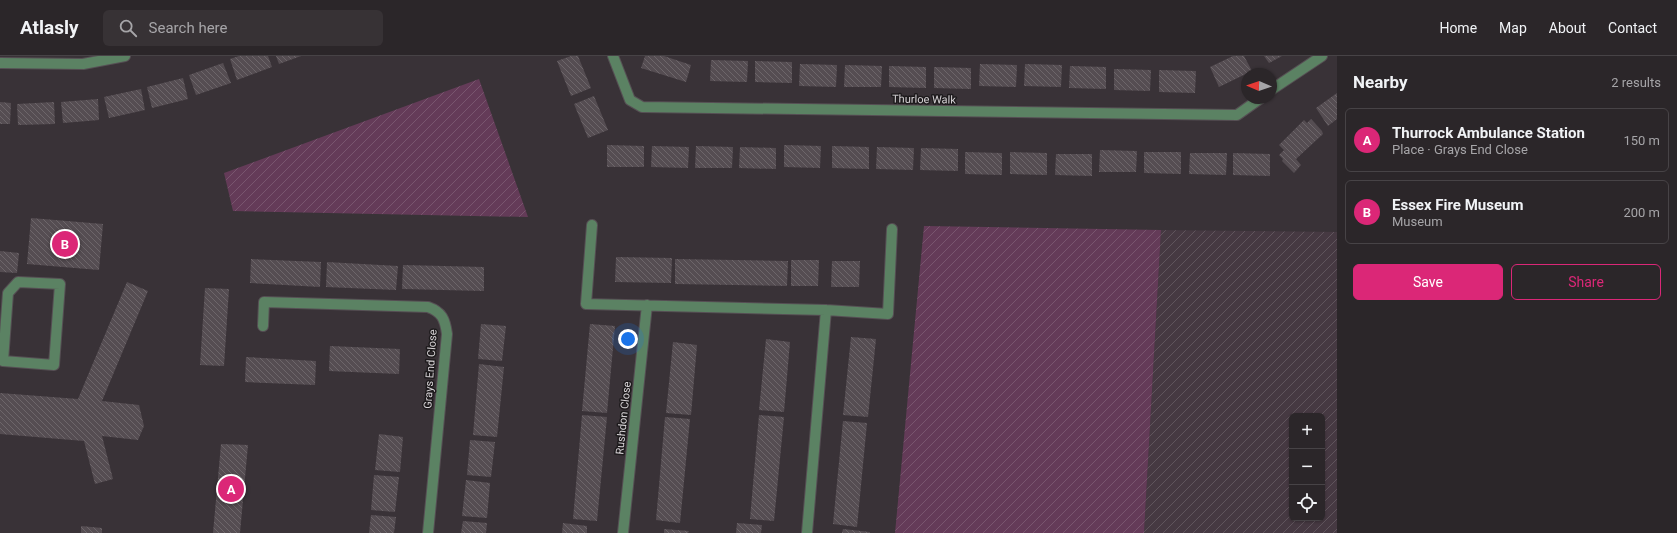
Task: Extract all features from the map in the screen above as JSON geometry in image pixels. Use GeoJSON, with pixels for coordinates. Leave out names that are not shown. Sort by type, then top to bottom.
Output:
{"type":"FeatureCollection","features":[{"type":"Feature","properties":{"kind":"street"},"geometry":{"type":"LineString","coordinates":[[0,63],[83,64],[125,56]]}},
{"type":"Feature","properties":{"kind":"street","name":"Thurloe Walk"},"geometry":{"type":"LineString","coordinates":[[613,56],[630,100],[642,108],[1238,115],[1252,104]]}},
{"type":"Feature","properties":{"kind":"street"},"geometry":{"type":"LineString","coordinates":[[1277,86],[1322,56]]}},
{"type":"Feature","properties":{"kind":"street"},"geometry":{"type":"LineString","coordinates":[[592,225],[586,304],[826,310],[888,314],[892,228]]}},
{"type":"Feature","properties":{"kind":"street"},"geometry":{"type":"LineString","coordinates":[[18,282],[60,284],[54,365],[3,361],[4,293],[18,282]]}},
{"type":"Feature","properties":{"kind":"street","name":"Grays End Close"},"geometry":{"type":"LineString","coordinates":[[263,326],[264,302],[428,307],[437,310],[443,317],[446,324],[447,334],[428,533]]}},
{"type":"Feature","properties":{"kind":"street","name":"Rushdon Close"},"geometry":{"type":"LineString","coordinates":[[623,533],[647,305]]}},
{"type":"Feature","properties":{"kind":"street"},"geometry":{"type":"LineString","coordinates":[[807,533],[826,310]]}},
{"type":"Feature","properties":{"kind":"shaded area"},"geometry":{"type":"Polygon","coordinates":[[[479,79],[528,217],[233,211],[224,173],[479,79]]]}},
{"type":"Feature","properties":{"kind":"shaded area"},"geometry":{"type":"Polygon","coordinates":[[[924,226],[1161,230],[1144,533],[895,533],[924,226]]]}},
{"type":"Feature","properties":{"kind":"shaded area"},"geometry":{"type":"Polygon","coordinates":[[[1161,230],[1337,232],[1337,533],[1144,533],[1161,230]]]}},
{"type":"Feature","properties":{"kind":"building"},"geometry":{"type":"Polygon","coordinates":[[[239,56],[268,56],[272,67],[237,80],[230,59],[239,56]]]}},
{"type":"Feature","properties":{"kind":"building"},"geometry":{"type":"Polygon","coordinates":[[[276,56],[301,56],[279,64],[276,56]]]}},
{"type":"Feature","properties":{"kind":"building"},"geometry":{"type":"Polygon","coordinates":[[[571,56],[578,56],[591,88],[571,96],[557,61],[571,56]]]}},
{"type":"Feature","properties":{"kind":"building"},"geometry":{"type":"Polygon","coordinates":[[[645,56],[664,56],[691,65],[686,82],[641,68],[645,56]]]}},
{"type":"Feature","properties":{"kind":"building"},"geometry":{"type":"Polygon","coordinates":[[[1233,56],[1244,56],[1250,68],[1241,68],[1241,76],[1219,87],[1210,67],[1233,56]]]}},
{"type":"Feature","properties":{"kind":"building"},"geometry":{"type":"Polygon","coordinates":[[[1264,56],[1282,56],[1269,63],[1264,56]]]}},
{"type":"Feature","properties":{"kind":"building"},"geometry":{"type":"Polygon","coordinates":[[[711,60],[748,61],[747,82],[710,81],[711,60]]]}},
{"type":"Feature","properties":{"kind":"building"},"geometry":{"type":"Polygon","coordinates":[[[755,61],[792,62],[792,83],[755,82],[755,61]]]}},
{"type":"Feature","properties":{"kind":"building"},"geometry":{"type":"Polygon","coordinates":[[[223,63],[231,83],[196,95],[189,75],[223,63]]]}},
{"type":"Feature","properties":{"kind":"building"},"geometry":{"type":"Polygon","coordinates":[[[800,64],[837,65],[836,87],[799,86],[800,64]]]}},
{"type":"Feature","properties":{"kind":"building"},"geometry":{"type":"Polygon","coordinates":[[[980,64],[1017,65],[1016,87],[979,86],[980,64]]]}},
{"type":"Feature","properties":{"kind":"building"},"geometry":{"type":"Polygon","coordinates":[[[1025,64],[1062,65],[1061,87],[1024,86],[1025,64]]]}},
{"type":"Feature","properties":{"kind":"building"},"geometry":{"type":"Polygon","coordinates":[[[845,65],[882,66],[881,87],[844,87],[845,65]]]}},
{"type":"Feature","properties":{"kind":"building"},"geometry":{"type":"Polygon","coordinates":[[[889,66],[926,67],[926,88],[889,87],[889,66]]]}},
{"type":"Feature","properties":{"kind":"building"},"geometry":{"type":"Polygon","coordinates":[[[1070,66],[1106,67],[1106,89],[1069,88],[1070,66]]]}},
{"type":"Feature","properties":{"kind":"building"},"geometry":{"type":"Polygon","coordinates":[[[934,67],[971,68],[971,89],[934,88],[934,67]]]}},
{"type":"Feature","properties":{"kind":"building"},"geometry":{"type":"Polygon","coordinates":[[[1114,69],[1151,70],[1150,91],[1114,90],[1114,69]]]}},
{"type":"Feature","properties":{"kind":"building"},"geometry":{"type":"Polygon","coordinates":[[[1159,70],[1196,71],[1195,93],[1159,92],[1159,70]]]}},
{"type":"Feature","properties":{"kind":"building"},"geometry":{"type":"Polygon","coordinates":[[[183,78],[188,99],[152,108],[147,87],[183,78]]]}},
{"type":"Feature","properties":{"kind":"building"},"geometry":{"type":"Polygon","coordinates":[[[141,89],[145,110],[109,118],[104,97],[141,89]]]}},
{"type":"Feature","properties":{"kind":"building"},"geometry":{"type":"Polygon","coordinates":[[[1337,93],[1337,119],[1328,126],[1316,108],[1337,93]]]}},
{"type":"Feature","properties":{"kind":"building"},"geometry":{"type":"Polygon","coordinates":[[[594,96],[608,130],[588,138],[574,104],[594,96]]]}},
{"type":"Feature","properties":{"kind":"building"},"geometry":{"type":"Polygon","coordinates":[[[98,99],[99,120],[63,123],[61,102],[98,99]]]}},
{"type":"Feature","properties":{"kind":"building"},"geometry":{"type":"Polygon","coordinates":[[[0,102],[11,103],[10,124],[0,124],[0,102]]]}},
{"type":"Feature","properties":{"kind":"building"},"geometry":{"type":"Polygon","coordinates":[[[54,102],[55,124],[18,125],[17,104],[54,102]]]}},
{"type":"Feature","properties":{"kind":"building"},"geometry":{"type":"Polygon","coordinates":[[[1311,119],[1323,134],[1296,159],[1301,165],[1294,173],[1282,161],[1283,159],[1279,155],[1284,150],[1279,145],[1304,120],[1307,123],[1311,119]]]}},
{"type":"Feature","properties":{"kind":"building"},"geometry":{"type":"Polygon","coordinates":[[[607,145],[644,146],[644,167],[607,167],[607,145]]]}},
{"type":"Feature","properties":{"kind":"building"},"geometry":{"type":"Polygon","coordinates":[[[784,145],[821,146],[820,168],[784,167],[784,145]]]}},
{"type":"Feature","properties":{"kind":"building"},"geometry":{"type":"Polygon","coordinates":[[[652,146],[689,147],[688,168],[651,167],[652,146]]]}},
{"type":"Feature","properties":{"kind":"building"},"geometry":{"type":"Polygon","coordinates":[[[696,146],[733,147],[732,168],[695,168],[696,146]]]}},
{"type":"Feature","properties":{"kind":"building"},"geometry":{"type":"Polygon","coordinates":[[[832,146],[869,147],[869,169],[832,168],[832,146]]]}},
{"type":"Feature","properties":{"kind":"building"},"geometry":{"type":"Polygon","coordinates":[[[740,147],[776,148],[776,169],[739,168],[740,147]]]}},
{"type":"Feature","properties":{"kind":"building"},"geometry":{"type":"Polygon","coordinates":[[[877,147],[914,148],[913,170],[876,169],[877,147]]]}},
{"type":"Feature","properties":{"kind":"building"},"geometry":{"type":"Polygon","coordinates":[[[921,148],[958,149],[958,171],[920,170],[921,148]]]}},
{"type":"Feature","properties":{"kind":"building"},"geometry":{"type":"Polygon","coordinates":[[[1100,150],[1137,151],[1136,172],[1099,172],[1100,150]]]}},
{"type":"Feature","properties":{"kind":"building"},"geometry":{"type":"Polygon","coordinates":[[[965,152],[1002,153],[1002,175],[965,174],[965,152]]]}},
{"type":"Feature","properties":{"kind":"building"},"geometry":{"type":"Polygon","coordinates":[[[1010,152],[1047,153],[1047,175],[1010,174],[1010,152]]]}},
{"type":"Feature","properties":{"kind":"building"},"geometry":{"type":"Polygon","coordinates":[[[1144,152],[1181,152],[1181,174],[1144,173],[1144,152]]]}},
{"type":"Feature","properties":{"kind":"building"},"geometry":{"type":"Polygon","coordinates":[[[1190,153],[1227,153],[1226,175],[1189,174],[1190,153]]]}},
{"type":"Feature","properties":{"kind":"building"},"geometry":{"type":"Polygon","coordinates":[[[1233,153],[1270,154],[1270,176],[1233,175],[1233,153]]]}},
{"type":"Feature","properties":{"kind":"building"},"geometry":{"type":"Polygon","coordinates":[[[1056,154],[1092,154],[1092,176],[1055,175],[1056,154]]]}},
{"type":"Feature","properties":{"kind":"building"},"geometry":{"type":"Polygon","coordinates":[[[31,218],[103,224],[99,270],[27,264],[31,218]]]}},
{"type":"Feature","properties":{"kind":"building"},"geometry":{"type":"Polygon","coordinates":[[[0,251],[19,253],[17,273],[0,272],[0,251]]]}},
{"type":"Feature","properties":{"kind":"building"},"geometry":{"type":"Polygon","coordinates":[[[616,257],[672,258],[671,283],[615,282],[616,257]]]}},
{"type":"Feature","properties":{"kind":"building"},"geometry":{"type":"Polygon","coordinates":[[[251,259],[321,262],[320,287],[250,283],[251,259]]]}},
{"type":"Feature","properties":{"kind":"building"},"geometry":{"type":"Polygon","coordinates":[[[675,259],[788,261],[787,286],[675,284],[675,259]]]}},
{"type":"Feature","properties":{"kind":"building"},"geometry":{"type":"Polygon","coordinates":[[[791,260],[819,260],[818,286],[791,286],[791,260]]]}},
{"type":"Feature","properties":{"kind":"building"},"geometry":{"type":"Polygon","coordinates":[[[832,261],[860,261],[859,287],[831,287],[832,261]]]}},
{"type":"Feature","properties":{"kind":"building"},"geometry":{"type":"Polygon","coordinates":[[[327,262],[398,266],[396,290],[326,287],[327,262]]]}},
{"type":"Feature","properties":{"kind":"building"},"geometry":{"type":"Polygon","coordinates":[[[403,265],[484,267],[484,291],[402,289],[403,265]]]}},
{"type":"Feature","properties":{"kind":"building"},"geometry":{"type":"Polygon","coordinates":[[[127,282],[148,291],[102,401],[139,405],[144,426],[138,440],[102,436],[113,479],[95,484],[84,441],[0,434],[0,393],[78,399],[127,282]]]}},
{"type":"Feature","properties":{"kind":"building"},"geometry":{"type":"Polygon","coordinates":[[[205,288],[229,289],[224,366],[200,365],[205,288]]]}},
{"type":"Feature","properties":{"kind":"building"},"geometry":{"type":"Polygon","coordinates":[[[481,324],[506,326],[502,361],[478,359],[481,324]]]}},
{"type":"Feature","properties":{"kind":"building"},"geometry":{"type":"Polygon","coordinates":[[[590,324],[615,326],[607,413],[582,411],[590,324]]]}},
{"type":"Feature","properties":{"kind":"building"},"geometry":{"type":"Polygon","coordinates":[[[851,337],[876,339],[868,417],[843,415],[851,337]]]}},
{"type":"Feature","properties":{"kind":"building"},"geometry":{"type":"Polygon","coordinates":[[[766,339],[790,342],[784,412],[759,410],[766,339]]]}},
{"type":"Feature","properties":{"kind":"building"},"geometry":{"type":"Polygon","coordinates":[[[673,342],[697,345],[691,415],[666,413],[673,342]]]}},
{"type":"Feature","properties":{"kind":"building"},"geometry":{"type":"Polygon","coordinates":[[[330,346],[400,349],[399,374],[329,371],[330,346]]]}},
{"type":"Feature","properties":{"kind":"building"},"geometry":{"type":"Polygon","coordinates":[[[246,357],[316,361],[315,385],[245,382],[246,357]]]}},
{"type":"Feature","properties":{"kind":"building"},"geometry":{"type":"Polygon","coordinates":[[[479,364],[504,367],[497,437],[473,435],[479,364]]]}},
{"type":"Feature","properties":{"kind":"building"},"geometry":{"type":"Polygon","coordinates":[[[582,415],[607,417],[597,521],[573,519],[582,415]]]}},
{"type":"Feature","properties":{"kind":"building"},"geometry":{"type":"Polygon","coordinates":[[[759,415],[784,417],[774,521],[750,519],[759,415]]]}},
{"type":"Feature","properties":{"kind":"building"},"geometry":{"type":"Polygon","coordinates":[[[665,417],[690,419],[680,523],[656,520],[665,417]]]}},
{"type":"Feature","properties":{"kind":"building"},"geometry":{"type":"Polygon","coordinates":[[[843,421],[867,423],[857,527],[833,524],[843,421]]]}},
{"type":"Feature","properties":{"kind":"building"},"geometry":{"type":"Polygon","coordinates":[[[379,434],[403,437],[400,472],[375,470],[379,434]]]}},
{"type":"Feature","properties":{"kind":"building"},"geometry":{"type":"Polygon","coordinates":[[[470,440],[495,442],[491,477],[467,475],[470,440]]]}},
{"type":"Feature","properties":{"kind":"building"},"geometry":{"type":"Polygon","coordinates":[[[221,444],[248,445],[240,533],[213,533],[221,444]]]}},
{"type":"Feature","properties":{"kind":"building"},"geometry":{"type":"Polygon","coordinates":[[[374,475],[399,477],[395,512],[371,510],[374,475]]]}},
{"type":"Feature","properties":{"kind":"building"},"geometry":{"type":"Polygon","coordinates":[[[466,480],[490,483],[487,518],[462,516],[466,480]]]}},
{"type":"Feature","properties":{"kind":"building"},"geometry":{"type":"Polygon","coordinates":[[[371,515],[396,517],[394,533],[369,533],[371,515]]]}},
{"type":"Feature","properties":{"kind":"building"},"geometry":{"type":"Polygon","coordinates":[[[463,521],[487,523],[486,533],[461,533],[463,521]]]}},
{"type":"Feature","properties":{"kind":"building"},"geometry":{"type":"Polygon","coordinates":[[[563,523],[587,526],[587,533],[562,533],[563,523]]]}},
{"type":"Feature","properties":{"kind":"building"},"geometry":{"type":"Polygon","coordinates":[[[737,523],[762,525],[761,533],[736,533],[737,523]]]}},
{"type":"Feature","properties":{"kind":"building"},"geometry":{"type":"Polygon","coordinates":[[[81,526],[102,528],[102,533],[81,533],[81,526]]]}},
{"type":"Feature","properties":{"kind":"building"},"geometry":{"type":"Polygon","coordinates":[[[664,529],[689,531],[688,533],[664,533],[664,529]]]}},
{"type":"Feature","properties":{"kind":"building"},"geometry":{"type":"Polygon","coordinates":[[[843,529],[870,532],[870,533],[842,533],[843,529]]]}},
{"type":"Feature","properties":{"kind":"place","name":"Essex Fire Museum"},"geometry":{"type":"Point","coordinates":[65,244]}},
{"type":"Feature","properties":{"kind":"place","name":"Thurrock Ambulance Station"},"geometry":{"type":"Point","coordinates":[231,489]}}]}
